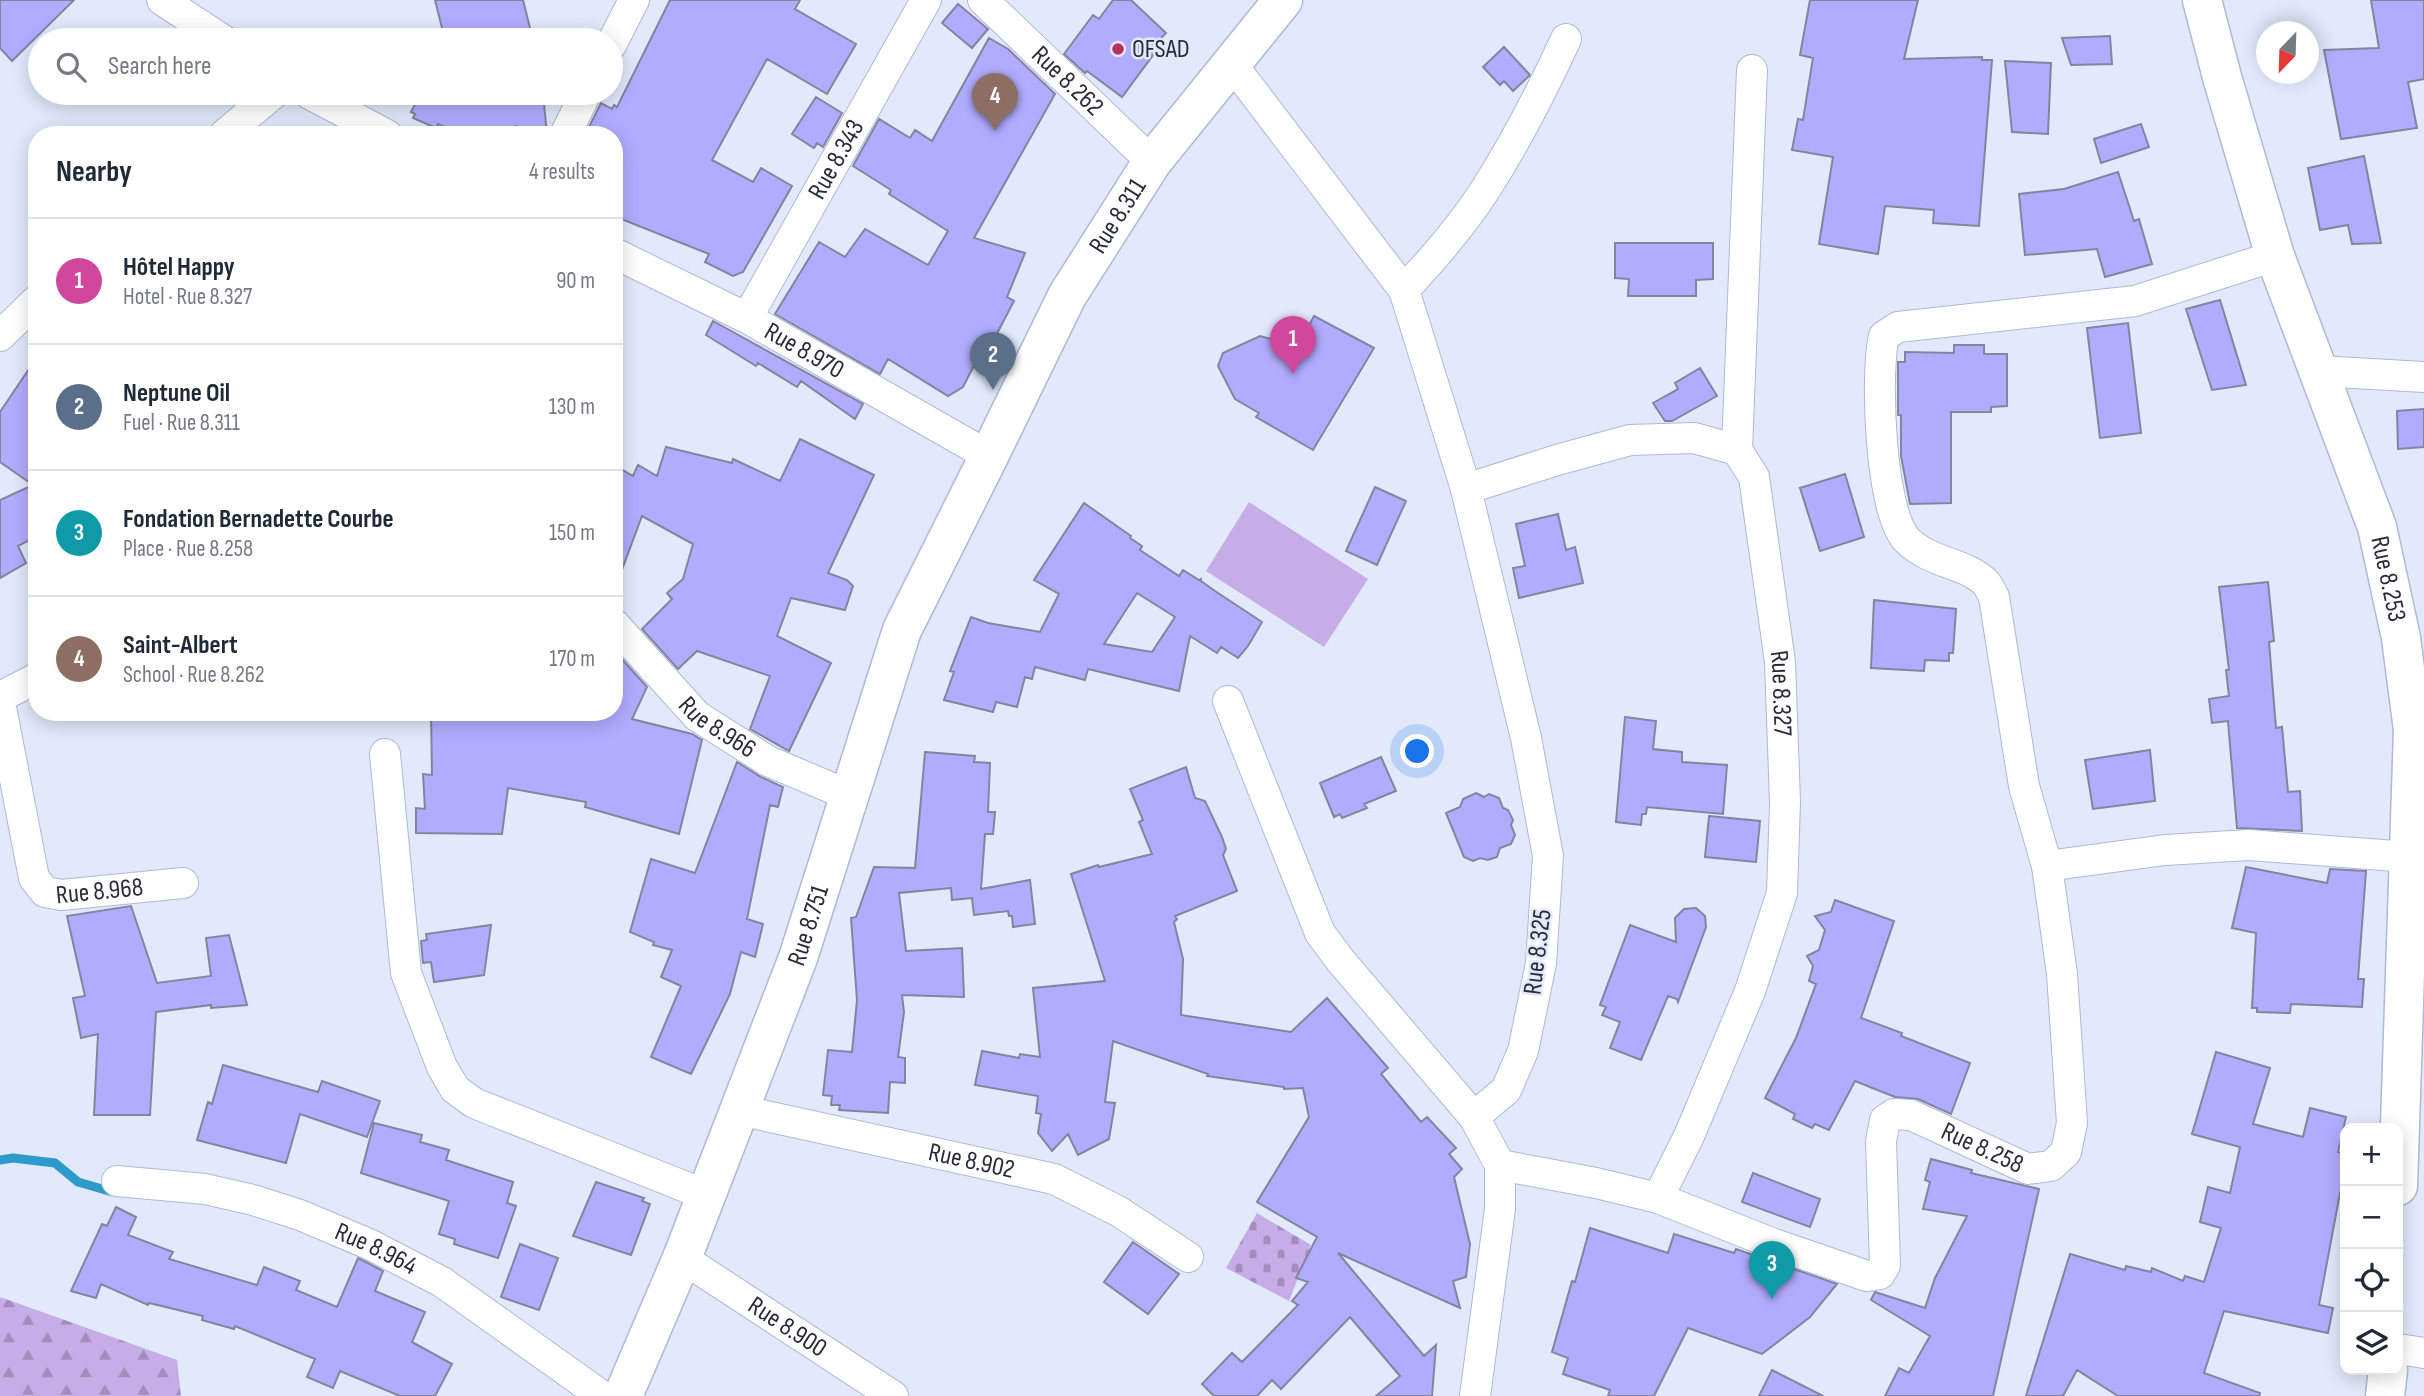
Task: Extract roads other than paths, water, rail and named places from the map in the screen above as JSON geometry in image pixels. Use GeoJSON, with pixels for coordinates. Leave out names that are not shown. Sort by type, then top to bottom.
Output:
{"type":"FeatureCollection","features":[{"type":"Feature","properties":{"kind":"main road","name":"Rue 8.311"},"geometry":{"type":"LineString","coordinates":[[989,456],[1067,296],[1152,162],[1283,0]]}},
{"type":"Feature","properties":{"kind":"main road","name":"Rue 8.253"},"geometry":{"type":"LineString","coordinates":[[2202,0],[2274,256],[2377,527],[2418,730],[2409,857],[2400,1123]]}},
{"type":"Feature","properties":{"kind":"main road","name":"Rue 8.751"},"geometry":{"type":"LineString","coordinates":[[623,1396],[682,1258],[798,958],[902,631],[989,456]]}},
{"type":"Feature","properties":{"kind":"main road"},"geometry":{"type":"LineString","coordinates":[[2385,1396],[2387,1375]]}},
{"type":"Feature","properties":{"kind":"street"},"geometry":{"type":"LineString","coordinates":[[162,0],[205,28]]}},
{"type":"Feature","properties":{"kind":"street"},"geometry":{"type":"LineString","coordinates":[[620,28],[634,0]]}},
{"type":"Feature","properties":{"kind":"street","name":"Rue 8.343"},"geometry":{"type":"LineString","coordinates":[[747,318],[926,0]]}},
{"type":"Feature","properties":{"kind":"street","name":"Rue 8.262"},"geometry":{"type":"LineString","coordinates":[[983,0],[1152,162]]}},
{"type":"Feature","properties":{"kind":"street"},"geometry":{"type":"LineString","coordinates":[[1231,63],[1404,290],[1434,258],[1484,191],[1539,97],[1566,39]]}},
{"type":"Feature","properties":{"kind":"street"},"geometry":{"type":"LineString","coordinates":[[1466,489],[1630,440],[1694,438],[1737,450],[1752,70]]}},
{"type":"Feature","properties":{"kind":"street"},"geometry":{"type":"LineString","coordinates":[[235,126],[260,105]]}},
{"type":"Feature","properties":{"kind":"street"},"geometry":{"type":"LineString","coordinates":[[330,105],[370,126]]}},
{"type":"Feature","properties":{"kind":"street"},"geometry":{"type":"LineString","coordinates":[[570,126],[580,105]]}},
{"type":"Feature","properties":{"kind":"street"},"geometry":{"type":"LineString","coordinates":[[2274,256],[2135,301],[1898,327],[1884,336],[1880,353],[1880,435],[1893,512],[1905,538],[1927,556],[1973,573],[1986,583],[1994,597],[2024,786],[2048,866],[2165,850],[2249,845],[2409,857]]}},
{"type":"Feature","properties":{"kind":"street","name":"Rue 8.970"},"geometry":{"type":"LineString","coordinates":[[623,257],[747,318],[989,456]]}},
{"type":"Feature","properties":{"kind":"street","name":"Rue 8.325"},"geometry":{"type":"LineString","coordinates":[[1404,290],[1466,489],[1526,738],[1548,856],[1541,963],[1523,1051],[1506,1090],[1474,1116]]}},
{"type":"Feature","properties":{"kind":"street"},"geometry":{"type":"LineString","coordinates":[[0,336],[28,309]]}},
{"type":"Feature","properties":{"kind":"street"},"geometry":{"type":"LineString","coordinates":[[2319,371],[2424,377]]}},
{"type":"Feature","properties":{"kind":"street","name":"Rue 8.327"},"geometry":{"type":"LineString","coordinates":[[1658,1198],[1689,1136],[1750,991],[1782,893],[1785,802],[1780,662],[1754,477],[1737,450]]}},
{"type":"Feature","properties":{"kind":"street","name":"Rue 8.966"},"geometry":{"type":"LineString","coordinates":[[623,634],[697,716],[768,761],[848,795]]}},
{"type":"Feature","properties":{"kind":"street"},"geometry":{"type":"LineString","coordinates":[[0,699],[28,683]]}},
{"type":"Feature","properties":{"kind":"street","name":"Rue 8.968"},"geometry":{"type":"LineString","coordinates":[[0,699],[34,878],[45,892],[61,895],[183,883]]}},
{"type":"Feature","properties":{"kind":"street"},"geometry":{"type":"LineString","coordinates":[[1228,701],[1320,933],[1474,1116],[1500,1165],[1500,1209],[1486,1296],[1475,1396]]}},
{"type":"Feature","properties":{"kind":"street"},"geometry":{"type":"LineString","coordinates":[[386,754],[406,972],[442,1067],[456,1089],[474,1103],[706,1195]]}},
{"type":"Feature","properties":{"kind":"street","name":"Rue 8.258"},"geometry":{"type":"LineString","coordinates":[[1500,1165],[1658,1198],[1774,1244],[1867,1276],[1880,1274],[1885,1265],[1881,1140],[1885,1120],[1894,1114],[1911,1115],[2028,1169],[2051,1166],[2066,1152],[2072,1123],[2062,974],[2048,866]]}},
{"type":"Feature","properties":{"kind":"street","name":"Rue 8.902"},"geometry":{"type":"LineString","coordinates":[[739,1110],[1054,1179],[1118,1211],[1188,1257]]}},
{"type":"Feature","properties":{"kind":"street","name":"Rue 8.964"},"geometry":{"type":"LineString","coordinates":[[117,1181],[205,1189],[253,1200],[300,1215],[371,1245],[442,1282],[602,1396]]}},
{"type":"Feature","properties":{"kind":"street","name":"Rue 8.900"},"geometry":{"type":"LineString","coordinates":[[682,1258],[893,1396]]}},
{"type":"Feature","properties":{"kind":"street"},"geometry":{"type":"LineString","coordinates":[[2403,1350],[2424,1353]]}},
{"type":"Feature","properties":{"kind":"waterway"},"geometry":{"type":"LineString","coordinates":[[0,1160],[13,1158],[55,1163],[78,1182],[109,1191]]}},
{"type":"Feature","properties":{"kind":"place","name":"OFSAD"},"geometry":{"type":"Point","coordinates":[1118,49]}},
{"type":"Feature","properties":{"kind":"place","name":"Saint-Albert"},"geometry":{"type":"Point","coordinates":[995,131]}},
{"type":"Feature","properties":{"kind":"place","name":"Hôtel Happy"},"geometry":{"type":"Point","coordinates":[1293,374]}},
{"type":"Feature","properties":{"kind":"place","name":"Neptune Oil"},"geometry":{"type":"Point","coordinates":[993,390]}},
{"type":"Feature","properties":{"kind":"place","name":"Fondation Bernadette Courbe"},"geometry":{"type":"Point","coordinates":[1772,1299]}}]}
